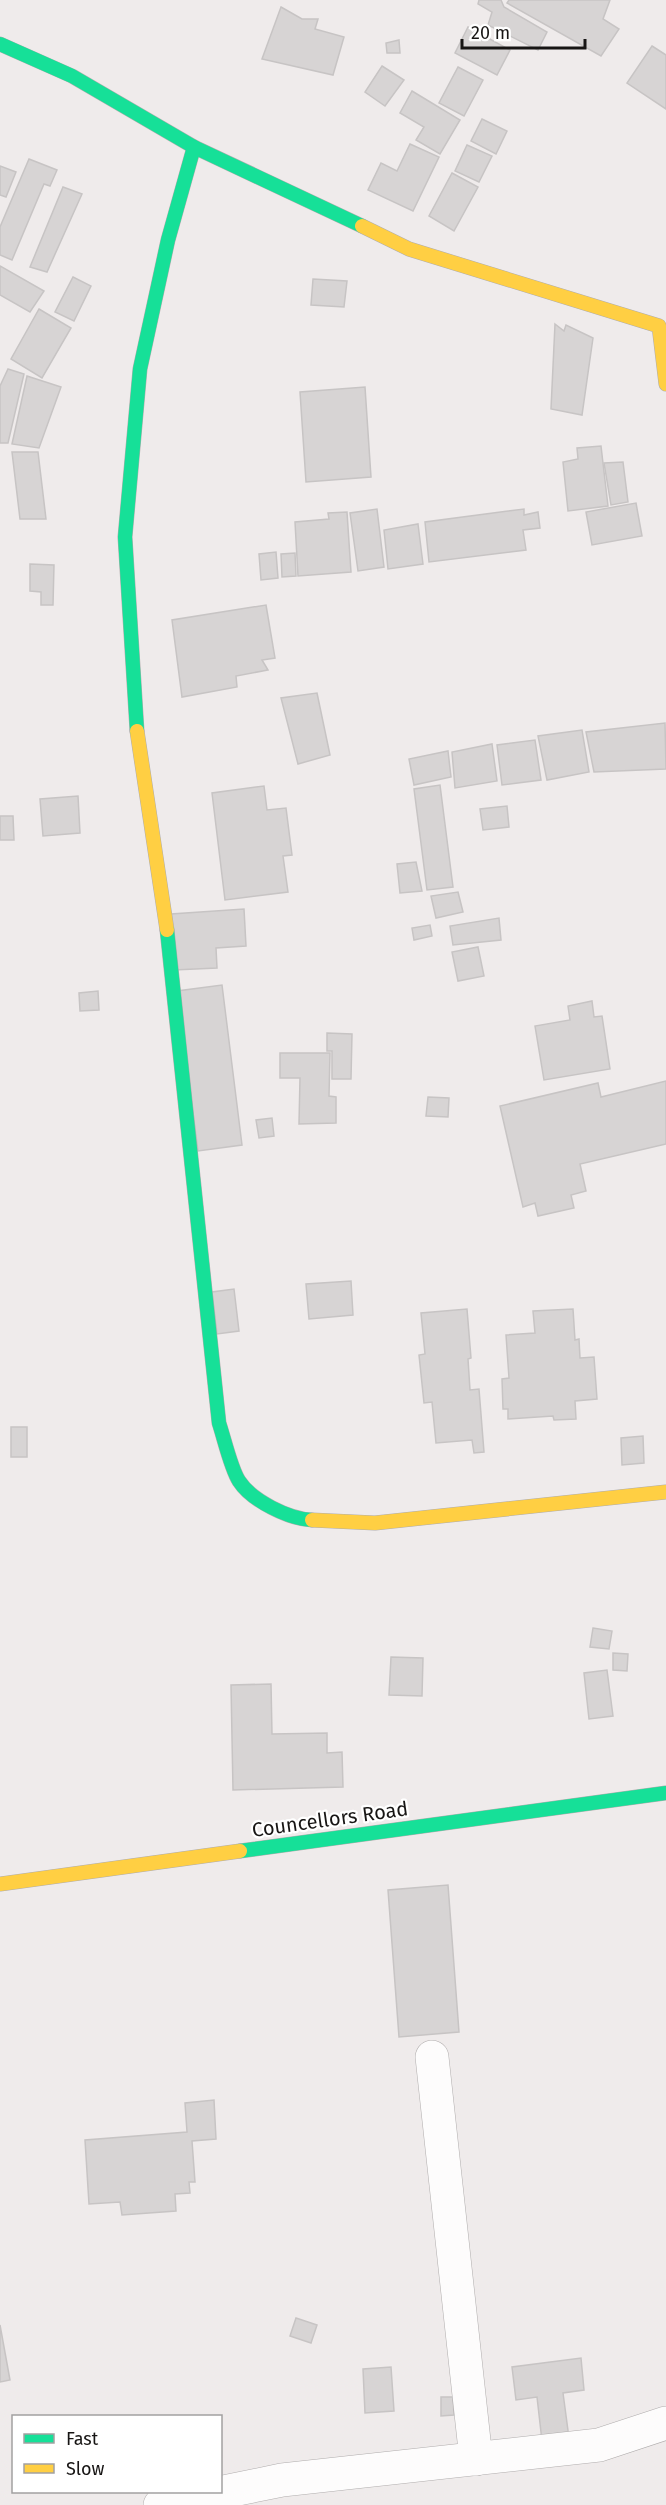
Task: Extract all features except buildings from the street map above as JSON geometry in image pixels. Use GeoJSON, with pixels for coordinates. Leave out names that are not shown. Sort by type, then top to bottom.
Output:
{"type":"FeatureCollection","features":[{"type":"Feature","properties":{"kind":"street"},"geometry":{"type":"LineString","coordinates":[[0,44],[72,76],[194,147],[409,249],[663,325],[666,384]]}},
{"type":"Feature","properties":{"kind":"street"},"geometry":{"type":"LineString","coordinates":[[194,147],[168,240],[140,369],[125,537],[136,725],[171,955],[219,1423],[239,1481],[265,1505],[305,1520],[375,1523],[666,1492]]}},
{"type":"Feature","properties":{"kind":"street","name":"Councellors Road"},"geometry":{"type":"LineString","coordinates":[[0,1884],[666,1793]]}},
{"type":"Feature","properties":{"kind":"street"},"geometry":{"type":"LineString","coordinates":[[432,2057],[476,2458]]}},
{"type":"Feature","properties":{"kind":"street"},"geometry":{"type":"LineString","coordinates":[[160,2505],[284,2493],[476,2458],[599,2445],[666,2423]]}},
{"type":"Feature","properties":{"kind":"traffic: fast"},"geometry":{"type":"LineString","coordinates":[[0,44],[72,76],[194,147],[362,226]]}},
{"type":"Feature","properties":{"kind":"traffic: fast"},"geometry":{"type":"LineString","coordinates":[[137,731],[125,537],[140,369],[168,240],[194,147]]}},
{"type":"Feature","properties":{"kind":"traffic: fast"},"geometry":{"type":"LineString","coordinates":[[167,930],[219,1423],[233,1469],[245,1488],[272,1508],[312,1520]]}},
{"type":"Feature","properties":{"kind":"traffic: fast"},"geometry":{"type":"LineString","coordinates":[[240,1851],[666,1793]]}},
{"type":"Feature","properties":{"kind":"traffic: slow"},"geometry":{"type":"LineString","coordinates":[[362,226],[409,249],[659,326],[666,384]]}},
{"type":"Feature","properties":{"kind":"traffic: slow"},"geometry":{"type":"LineString","coordinates":[[137,731],[167,930]]}},
{"type":"Feature","properties":{"kind":"traffic: slow"},"geometry":{"type":"LineString","coordinates":[[312,1520],[375,1523],[666,1492]]}},
{"type":"Feature","properties":{"kind":"traffic: slow"},"geometry":{"type":"LineString","coordinates":[[0,1884],[240,1851]]}}]}
